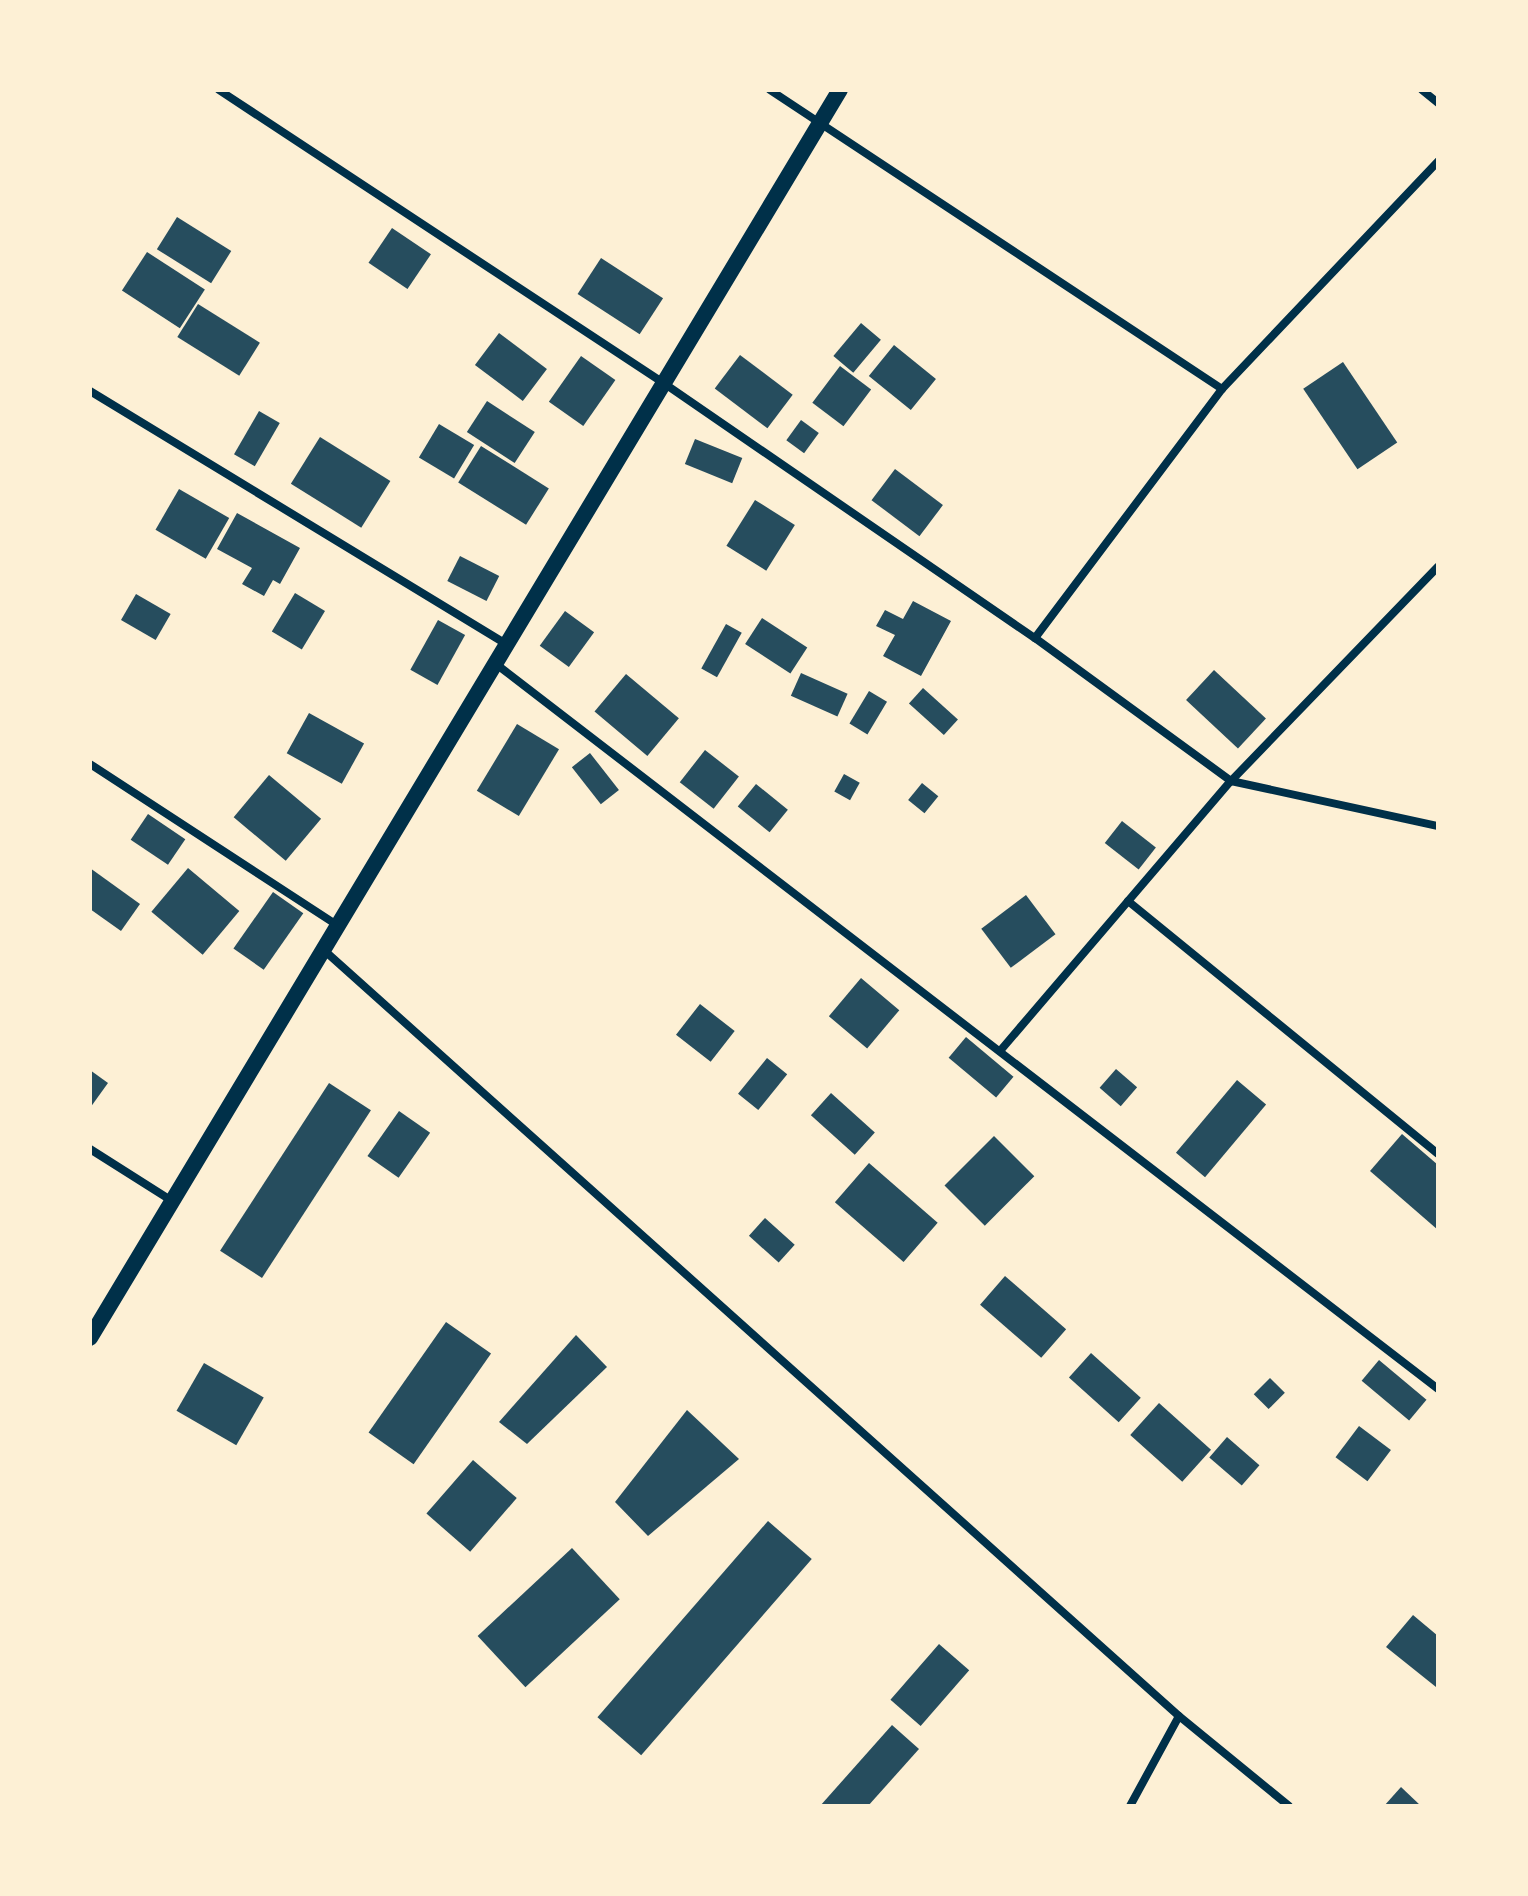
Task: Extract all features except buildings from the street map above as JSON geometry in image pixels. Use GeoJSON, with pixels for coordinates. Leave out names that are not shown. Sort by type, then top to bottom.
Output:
{"type":"FeatureCollection","features":[{"type":"Feature","properties":{"kind":"main road"},"geometry":{"type":"LineString","coordinates":[[90,1338],[326,952],[506,644],[840,90]]}},
{"type":"Feature","properties":{"kind":"street"},"geometry":{"type":"LineString","coordinates":[[219,90],[665,384],[1035,638],[1231,781],[1438,826]]}},
{"type":"Feature","properties":{"kind":"street"},"geometry":{"type":"LineString","coordinates":[[770,90],[1222,389]]}},
{"type":"Feature","properties":{"kind":"street"},"geometry":{"type":"LineString","coordinates":[[1422,90],[1438,103]]}},
{"type":"Feature","properties":{"kind":"street"},"geometry":{"type":"LineString","coordinates":[[1035,638],[1222,389],[1438,161]]}},
{"type":"Feature","properties":{"kind":"street"},"geometry":{"type":"LineString","coordinates":[[90,391],[506,644]]}},
{"type":"Feature","properties":{"kind":"street"},"geometry":{"type":"LineString","coordinates":[[1000,1051],[1231,781],[1438,567]]}},
{"type":"Feature","properties":{"kind":"street"},"geometry":{"type":"LineString","coordinates":[[496,664],[1438,1389]]}},
{"type":"Feature","properties":{"kind":"street"},"geometry":{"type":"LineString","coordinates":[[90,764],[341,927]]}},
{"type":"Feature","properties":{"kind":"street"},"geometry":{"type":"LineString","coordinates":[[1128,901],[1438,1154]]}},
{"type":"Feature","properties":{"kind":"street"},"geometry":{"type":"LineString","coordinates":[[326,952],[1179,1716],[1289,1806]]}},
{"type":"Feature","properties":{"kind":"street"},"geometry":{"type":"LineString","coordinates":[[90,1149],[173,1202]]}},
{"type":"Feature","properties":{"kind":"street"},"geometry":{"type":"LineString","coordinates":[[1130,1806],[1179,1716]]}}]}
